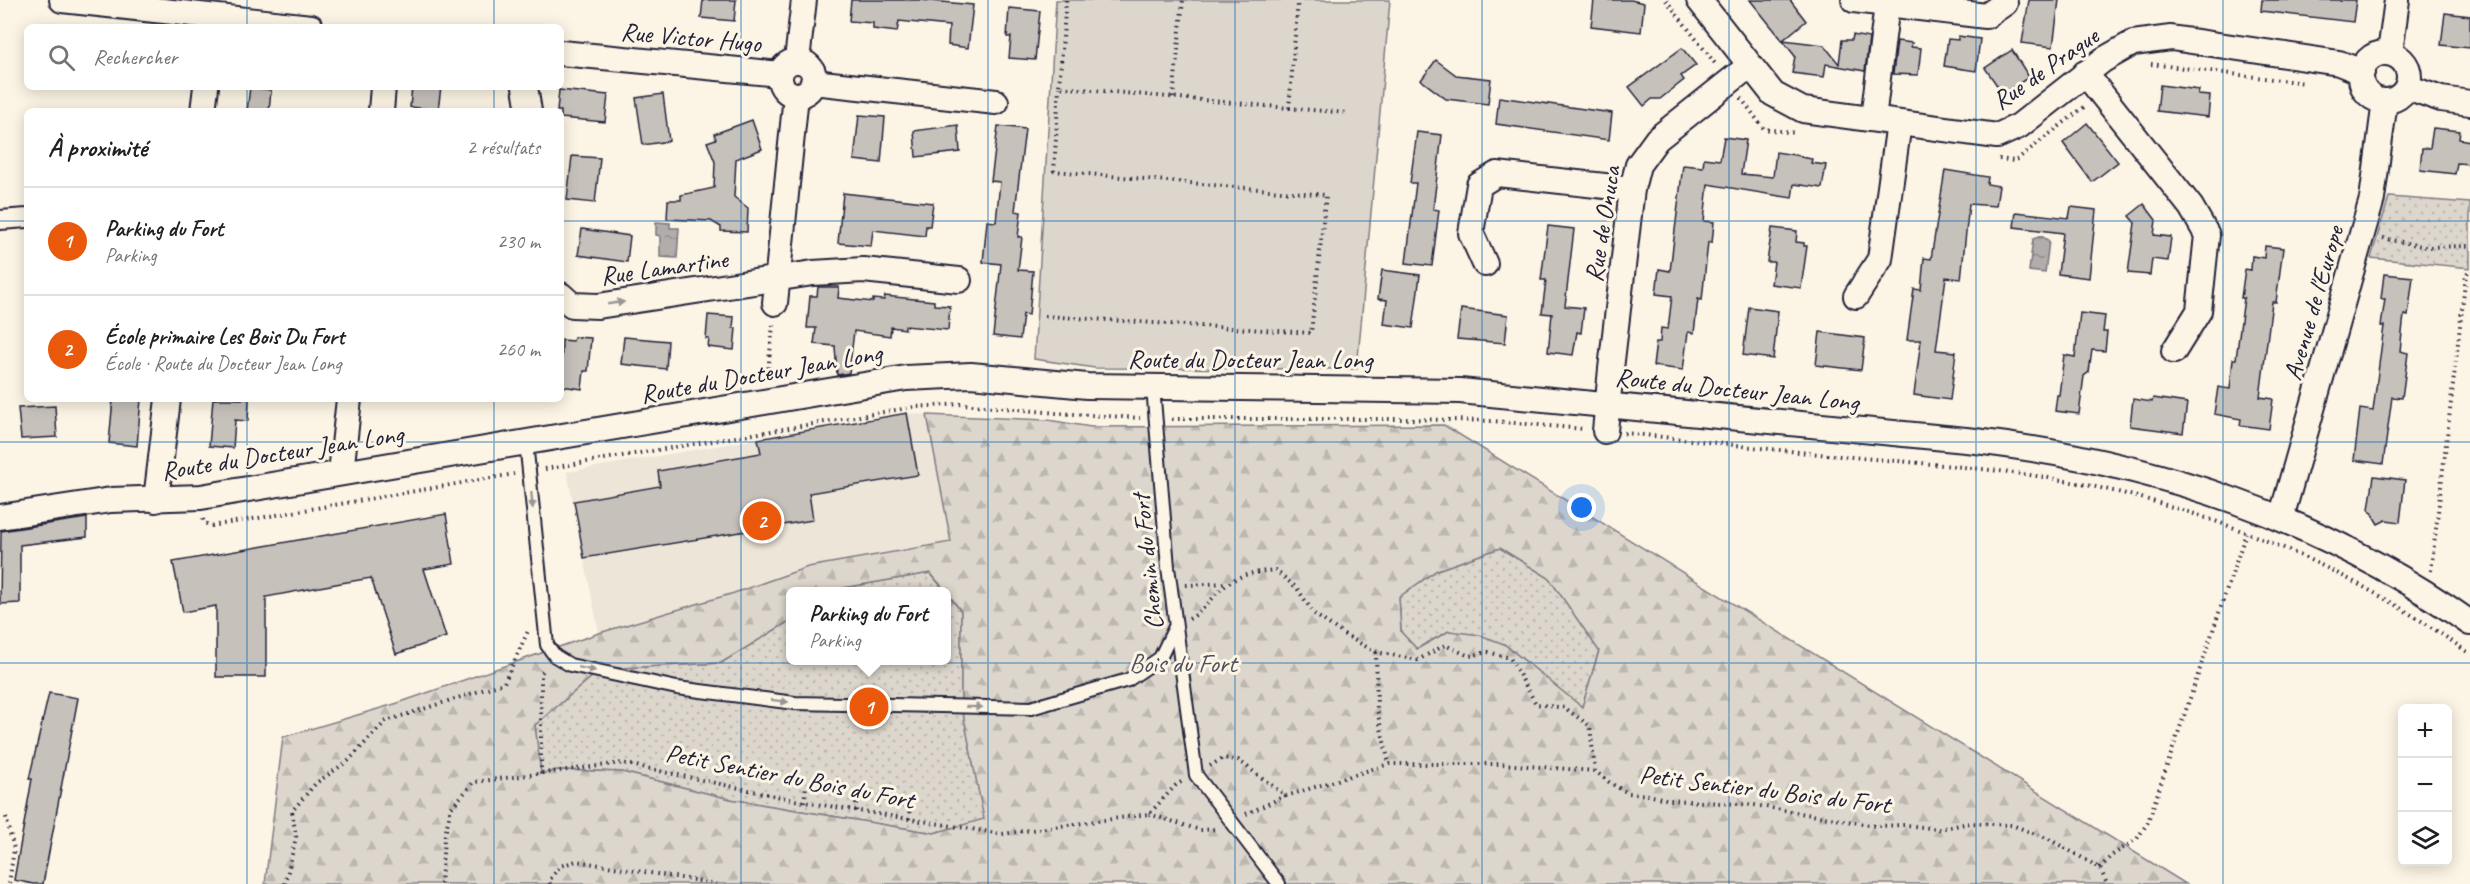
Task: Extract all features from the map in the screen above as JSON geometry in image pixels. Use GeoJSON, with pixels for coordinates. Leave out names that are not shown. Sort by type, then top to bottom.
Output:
{"type":"FeatureCollection","features":[{"type":"Feature","properties":{"kind":"street"},"geometry":{"type":"LineString","coordinates":[[62,0],[214,22],[253,24]]}},
{"type":"Feature","properties":{"kind":"street"},"geometry":{"type":"LineString","coordinates":[[804,0],[788,67],[779,80],[785,90],[805,88],[996,102]]}},
{"type":"Feature","properties":{"kind":"street","name":"Rue de Prague"},"geometry":{"type":"LineString","coordinates":[[1699,0],[1773,94],[1803,110],[1997,136],[2019,126],[2085,73],[2133,43],[2171,38],[2339,63],[2362,72]]}},
{"type":"Feature","properties":{"kind":"street"},"geometry":{"type":"LineString","coordinates":[[1854,0],[1986,16],[2005,3]]}},
{"type":"Feature","properties":{"kind":"street"},"geometry":{"type":"LineString","coordinates":[[2390,53],[2397,0]]}},
{"type":"Feature","properties":{"kind":"street"},"geometry":{"type":"LineString","coordinates":[[1873,119],[1887,4]]}},
{"type":"Feature","properties":{"kind":"street","name":"Rue Victor Hugo"},"geometry":{"type":"LineString","coordinates":[[564,53],[788,67]]}},
{"type":"Feature","properties":{"kind":"street"},"geometry":{"type":"LineString","coordinates":[[2390,53],[2406,64],[2409,72],[2408,87],[2396,99],[2385,101],[2369,95],[2364,88],[2362,72],[2370,58],[2390,53]]}},
{"type":"Feature","properties":{"kind":"street","name":"Rue de Onuca"},"geometry":{"type":"LineString","coordinates":[[1605,431],[1632,189],[1638,165],[1656,139],[1749,66]]}},
{"type":"Feature","properties":{"kind":"street"},"geometry":{"type":"LineString","coordinates":[[2085,73],[2192,207],[2207,235],[2199,311],[2174,351]]}},
{"type":"Feature","properties":{"kind":"street"},"geometry":{"type":"LineString","coordinates":[[2408,87],[2441,99],[2470,103]]}},
{"type":"Feature","properties":{"kind":"street"},"geometry":{"type":"LineString","coordinates":[[775,303],[805,88]]}},
{"type":"Feature","properties":{"kind":"street"},"geometry":{"type":"LineString","coordinates":[[203,108],[206,90]]}},
{"type":"Feature","properties":{"kind":"street"},"geometry":{"type":"LineString","coordinates":[[381,108],[383,90]]}},
{"type":"Feature","properties":{"kind":"street"},"geometry":{"type":"LineString","coordinates":[[526,90],[528,108]]}},
{"type":"Feature","properties":{"kind":"street","name":"Avenue de l'Europe"},"geometry":{"type":"LineString","coordinates":[[2281,518],[2372,199],[2385,101]]}},
{"type":"Feature","properties":{"kind":"street"},"geometry":{"type":"LineString","coordinates":[[1856,296],[1880,259],[1899,123]]}},
{"type":"Feature","properties":{"kind":"street"},"geometry":{"type":"LineString","coordinates":[[1485,264],[1472,233],[1479,185],[1497,174],[1632,189]]}},
{"type":"Feature","properties":{"kind":"street"},"geometry":{"type":"LineString","coordinates":[[0,220],[24,218]]}},
{"type":"Feature","properties":{"kind":"street","name":"Rue Lamartine"},"geometry":{"type":"LineString","coordinates":[[564,298],[572,305],[598,306],[813,273],[863,270],[959,280]]}},
{"type":"Feature","properties":{"kind":"street","name":"Route du Docteur Jean Long"},"geometry":{"type":"LineString","coordinates":[[0,517],[111,500],[201,497],[870,382],[946,375],[971,375],[1087,386],[1439,390],[1976,441],[2052,451],[2156,474],[2281,518],[2368,559],[2425,592],[2470,623]]}},
{"type":"Feature","properties":{"kind":"street"},"geometry":{"type":"LineString","coordinates":[[156,500],[168,402]]}},
{"type":"Feature","properties":{"kind":"street"},"geometry":{"type":"LineString","coordinates":[[341,473],[350,402]]}},
{"type":"Feature","properties":{"kind":"lane","name":"Chemin du Fort"},"geometry":{"type":"LineString","coordinates":[[1153,387],[1175,627],[1196,775],[1279,884]]}},
{"type":"Feature","properties":{"kind":"lane"},"geometry":{"type":"LineString","coordinates":[[526,442],[547,645],[555,656],[570,665],[677,688],[795,703],[1031,708],[1128,680],[1160,658],[1175,627]]}},
{"type":"Feature","properties":{"kind":"path"},"geometry":{"type":"LineString","coordinates":[[1045,316],[1311,333],[1326,195],[1054,171],[1066,0]]}},
{"type":"Feature","properties":{"kind":"path"},"geometry":{"type":"LineString","coordinates":[[1173,98],[1183,0]]}},
{"type":"Feature","properties":{"kind":"path"},"geometry":{"type":"LineString","coordinates":[[1289,108],[1299,0]]}},
{"type":"Feature","properties":{"kind":"path"},"geometry":{"type":"LineString","coordinates":[[1666,0],[1723,74]]}},
{"type":"Feature","properties":{"kind":"path"},"geometry":{"type":"LineString","coordinates":[[1059,87],[1347,113]]}},
{"type":"Feature","properties":{"kind":"path"},"geometry":{"type":"LineString","coordinates":[[2362,232],[2426,247],[2470,246]]}},
{"type":"Feature","properties":{"kind":"path"},"geometry":{"type":"LineString","coordinates":[[2425,592],[2431,572],[2466,275],[2470,269]]}},
{"type":"Feature","properties":{"kind":"path"},"geometry":{"type":"LineString","coordinates":[[773,430],[766,386],[775,303]]}},
{"type":"Feature","properties":{"kind":"path"},"geometry":{"type":"LineString","coordinates":[[201,497],[204,523],[212,526],[880,411],[962,404],[1056,413],[1156,418],[1492,421],[1983,469],[2046,477],[2121,493],[2246,533],[2299,556],[2355,583],[2434,629],[2470,654]]}},
{"type":"Feature","properties":{"kind":"path"},"geometry":{"type":"LineString","coordinates":[[2107,884],[2100,868],[2111,856],[2138,839],[2148,822],[2246,533]]}},
{"type":"Feature","properties":{"kind":"path"},"geometry":{"type":"LineString","coordinates":[[1175,627],[1201,613],[1228,583],[1245,574],[1275,570],[1297,588],[1314,614],[1344,635],[1376,652],[1418,660],[1445,645],[1469,656],[1488,652],[1510,658],[1536,704],[1565,708],[1590,726],[1595,771],[1501,764],[1389,764],[1286,796],[1252,810]]}},
{"type":"Feature","properties":{"kind":"path"},"geometry":{"type":"LineString","coordinates":[[1171,586],[1228,583]]}},
{"type":"Feature","properties":{"kind":"path"},"geometry":{"type":"LineString","coordinates":[[285,884],[296,837],[292,811],[316,783],[348,761],[386,721],[504,683],[529,629],[543,619]]}},
{"type":"Feature","properties":{"kind":"path"},"geometry":{"type":"LineString","coordinates":[[1376,652],[1377,710],[1389,764]]}},
{"type":"Feature","properties":{"kind":"path"},"geometry":{"type":"LineString","coordinates":[[541,774],[541,673],[555,656]]}},
{"type":"Feature","properties":{"kind":"path"},"geometry":{"type":"LineString","coordinates":[[1218,829],[1200,830],[1149,814],[1176,785],[1224,758],[1238,760],[1286,796]]}},
{"type":"Feature","properties":{"kind":"path","name":"Petit Sentier du Bois du Fort"},"geometry":{"type":"LineString","coordinates":[[441,884],[444,839],[452,808],[474,782],[622,763],[804,802],[1002,834],[1149,814]]}},
{"type":"Feature","properties":{"kind":"path","name":"Petit Sentier du Bois du Fort"},"geometry":{"type":"LineString","coordinates":[[1595,771],[1628,793],[1670,800],[1754,805],[1876,826],[1906,825],[1939,828],[1970,823],[2012,825],[2049,839],[2100,868]]}},
{"type":"Feature","properties":{"kind":"path"},"geometry":{"type":"LineString","coordinates":[[804,802],[806,786]]}},
{"type":"Feature","properties":{"kind":"path"},"geometry":{"type":"LineString","coordinates":[[856,790],[856,811]]}},
{"type":"Feature","properties":{"kind":"path"},"geometry":{"type":"LineString","coordinates":[[909,819],[910,804]]}},
{"type":"Feature","properties":{"kind":"path"},"geometry":{"type":"LineString","coordinates":[[6,817],[14,849],[9,884]]}},
{"type":"Feature","properties":{"kind":"path"},"geometry":{"type":"LineString","coordinates":[[550,884],[549,881],[561,866],[576,861],[718,884]]}},
{"type":"Feature","properties":{"kind":"shaded area"},"geometry":{"type":"Polygon","coordinates":[[[907,413],[927,415],[951,542],[808,567],[734,593],[599,633],[567,472],[907,413]]]}},
{"type":"Feature","properties":{"kind":"green space"},"geometry":{"type":"Polygon","coordinates":[[[1056,0],[1390,0],[1357,369],[1095,368],[1034,359],[1056,0]]]}},
{"type":"Feature","properties":{"kind":"green space"},"geometry":{"type":"Polygon","coordinates":[[[2389,197],[2470,203],[2470,268],[2371,258],[2389,197]]]}},
{"type":"Feature","properties":{"kind":"green space","name":"Bois du Fort"},"geometry":{"type":"Polygon","coordinates":[[[927,415],[1048,420],[1091,427],[1444,425],[2186,884],[265,884],[283,737],[398,703],[599,633],[734,593],[808,567],[951,542],[927,415]],[[1500,548],[1437,570],[1399,597],[1401,632],[1417,649],[1449,631],[1480,635],[1504,644],[1582,707],[1599,651],[1549,578],[1500,548]],[[930,573],[849,587],[786,587],[786,623],[721,663],[601,669],[535,725],[541,774],[558,770],[622,772],[730,799],[934,833],[984,819],[961,703],[961,611],[951,597],[951,587],[943,587],[930,573]]]}},
{"type":"Feature","properties":{"kind":"green space"},"geometry":{"type":"Polygon","coordinates":[[[1500,548],[1549,578],[1599,650],[1582,708],[1504,644],[1449,631],[1416,649],[1401,632],[1399,597],[1437,570],[1500,548]]]}},
{"type":"Feature","properties":{"kind":"green space"},"geometry":{"type":"Polygon","coordinates":[[[930,573],[942,587],[849,587],[930,573]]]}},
{"type":"Feature","properties":{"kind":"green space"},"geometry":{"type":"Polygon","coordinates":[[[951,599],[961,611],[961,703],[985,820],[934,833],[730,799],[622,772],[558,770],[541,774],[535,725],[601,669],[721,663],[786,623],[786,665],[951,665],[951,599]]]}},
{"type":"Feature","properties":{"kind":"water"},"geometry":{"type":"Polygon","coordinates":[[[656,222],[670,223],[670,228],[679,228],[677,258],[660,257],[660,236],[656,235],[656,222]]]}},
{"type":"Feature","properties":{"kind":"water"},"geometry":{"type":"Polygon","coordinates":[[[2041,236],[2049,241],[2045,273],[2029,271],[2033,239],[2041,236]]]}},
{"type":"Feature","properties":{"kind":"building"},"geometry":{"type":"Polygon","coordinates":[[[703,0],[736,0],[734,21],[701,18],[703,0]]]}},
{"type":"Feature","properties":{"kind":"building"},"geometry":{"type":"Polygon","coordinates":[[[851,0],[921,0],[973,5],[968,48],[948,45],[949,26],[899,21],[897,32],[873,29],[873,23],[849,21],[851,0]]]}},
{"type":"Feature","properties":{"kind":"building"},"geometry":{"type":"Polygon","coordinates":[[[1594,0],[1631,0],[1644,3],[1641,32],[1591,26],[1594,0]]]}},
{"type":"Feature","properties":{"kind":"building"},"geometry":{"type":"Polygon","coordinates":[[[1750,0],[1790,0],[1806,21],[1783,40],[1824,45],[1839,64],[1842,40],[1852,40],[1853,35],[1869,38],[1865,71],[1826,64],[1824,77],[1792,73],[1795,56],[1750,0]]]}},
{"type":"Feature","properties":{"kind":"building"},"geometry":{"type":"Polygon","coordinates":[[[2029,0],[2059,0],[2053,47],[2022,43],[2029,0]]]}},
{"type":"Feature","properties":{"kind":"building"},"geometry":{"type":"Polygon","coordinates":[[[2262,0],[2356,0],[2353,22],[2261,11],[2262,0]]]}},
{"type":"Feature","properties":{"kind":"building"},"geometry":{"type":"Polygon","coordinates":[[[1009,8],[1040,11],[1035,60],[1009,58],[1011,37],[1007,37],[1009,8]]]}},
{"type":"Feature","properties":{"kind":"building"},"geometry":{"type":"Polygon","coordinates":[[[2445,13],[2470,16],[2470,48],[2441,45],[2445,13]]]}},
{"type":"Feature","properties":{"kind":"building"},"geometry":{"type":"Polygon","coordinates":[[[1958,36],[1980,39],[1976,71],[1944,66],[1948,39],[1958,40],[1958,36]]]}},
{"type":"Feature","properties":{"kind":"building"},"geometry":{"type":"Polygon","coordinates":[[[1897,41],[1912,43],[1911,47],[1921,48],[1918,75],[1893,74],[1897,41]]]}},
{"type":"Feature","properties":{"kind":"building"},"geometry":{"type":"Polygon","coordinates":[[[1682,48],[1696,65],[1681,76],[1684,80],[1674,88],[1660,99],[1652,99],[1644,106],[1629,87],[1682,48]]]}},
{"type":"Feature","properties":{"kind":"building"},"geometry":{"type":"Polygon","coordinates":[[[2012,50],[2029,77],[2003,94],[1985,68],[2012,50]]]}},
{"type":"Feature","properties":{"kind":"building"},"geometry":{"type":"Polygon","coordinates":[[[1436,60],[1456,75],[1491,79],[1488,104],[1446,99],[1421,80],[1436,60]]]}},
{"type":"Feature","properties":{"kind":"building"},"geometry":{"type":"Polygon","coordinates":[[[2160,85],[2199,90],[2198,95],[2210,96],[2208,117],[2157,111],[2160,85]]]}},
{"type":"Feature","properties":{"kind":"building"},"geometry":{"type":"Polygon","coordinates":[[[250,90],[271,90],[269,108],[247,108],[250,90]]]}},
{"type":"Feature","properties":{"kind":"building"},"geometry":{"type":"Polygon","coordinates":[[[412,90],[441,90],[438,108],[410,107],[412,90]]]}},
{"type":"Feature","properties":{"kind":"building"},"geometry":{"type":"Polygon","coordinates":[[[559,90],[608,95],[605,122],[564,118],[564,108],[557,108],[559,90]]]}},
{"type":"Feature","properties":{"kind":"building"},"geometry":{"type":"Polygon","coordinates":[[[663,94],[669,141],[643,145],[636,98],[663,94]]]}},
{"type":"Feature","properties":{"kind":"building"},"geometry":{"type":"Polygon","coordinates":[[[1499,97],[1612,113],[1609,140],[1496,124],[1499,97]]]}},
{"type":"Feature","properties":{"kind":"building"},"geometry":{"type":"Polygon","coordinates":[[[859,115],[885,117],[881,163],[854,160],[859,115]]]}},
{"type":"Feature","properties":{"kind":"building"},"geometry":{"type":"Polygon","coordinates":[[[752,120],[762,149],[736,159],[734,197],[748,208],[747,232],[721,231],[721,227],[711,221],[667,219],[668,200],[681,200],[681,195],[714,188],[715,162],[707,142],[716,139],[714,134],[752,120]]]}},
{"type":"Feature","properties":{"kind":"building"},"geometry":{"type":"Polygon","coordinates":[[[2087,123],[2118,162],[2092,182],[2063,143],[2087,123]]]}},
{"type":"Feature","properties":{"kind":"building"},"geometry":{"type":"Polygon","coordinates":[[[958,125],[960,152],[916,157],[914,131],[958,125]]]}},
{"type":"Feature","properties":{"kind":"building"},"geometry":{"type":"Polygon","coordinates":[[[998,126],[1025,129],[1015,211],[1021,212],[1018,237],[1022,237],[1018,270],[1033,271],[1029,315],[1023,314],[1020,339],[993,336],[1001,264],[983,262],[987,221],[996,222],[1000,182],[991,181],[998,126]]]}},
{"type":"Feature","properties":{"kind":"building"},"geometry":{"type":"Polygon","coordinates":[[[2433,128],[2460,131],[2459,139],[2470,141],[2470,164],[2457,163],[2455,174],[2420,170],[2422,148],[2430,148],[2433,128]]]}},
{"type":"Feature","properties":{"kind":"building"},"geometry":{"type":"Polygon","coordinates":[[[1417,132],[1442,135],[1433,209],[1439,210],[1432,266],[1406,263],[1416,183],[1410,183],[1417,132]]]}},
{"type":"Feature","properties":{"kind":"building"},"geometry":{"type":"Polygon","coordinates":[[[1724,137],[1746,140],[1741,174],[1773,177],[1776,152],[1801,156],[1812,159],[1811,163],[1826,165],[1822,188],[1794,184],[1792,198],[1708,184],[1704,221],[1714,222],[1712,243],[1708,242],[1702,300],[1698,299],[1694,333],[1688,332],[1683,370],[1653,366],[1656,342],[1660,342],[1661,328],[1668,329],[1672,296],[1656,294],[1659,269],[1670,271],[1683,165],[1703,167],[1704,158],[1720,160],[1724,137]]]}},
{"type":"Feature","properties":{"kind":"building"},"geometry":{"type":"Polygon","coordinates":[[[572,156],[600,158],[595,203],[567,200],[572,156]]]}},
{"type":"Feature","properties":{"kind":"building"},"geometry":{"type":"Polygon","coordinates":[[[1945,170],[1988,177],[1987,184],[1999,186],[1996,206],[1969,204],[1961,279],[1946,277],[1936,350],[1956,352],[1950,400],[1914,395],[1921,340],[1907,340],[1914,289],[1921,290],[1924,258],[1931,259],[1945,170]]]}},
{"type":"Feature","properties":{"kind":"building"},"geometry":{"type":"Polygon","coordinates":[[[843,193],[933,203],[930,226],[926,226],[925,236],[873,230],[871,246],[838,243],[843,193]]]}},
{"type":"Feature","properties":{"kind":"building"},"geometry":{"type":"Polygon","coordinates":[[[2144,204],[2156,220],[2154,235],[2171,237],[2168,261],[2152,259],[2150,275],[2128,273],[2135,223],[2129,216],[2144,204]]]}},
{"type":"Feature","properties":{"kind":"building"},"geometry":{"type":"Polygon","coordinates":[[[2071,207],[2096,210],[2089,278],[2058,274],[2063,233],[2014,227],[2016,212],[2069,218],[2071,207]]]}},
{"type":"Feature","properties":{"kind":"building"},"geometry":{"type":"Polygon","coordinates":[[[1548,226],[1574,229],[1565,306],[1584,308],[1581,333],[1577,332],[1573,355],[1548,352],[1552,314],[1542,313],[1546,280],[1541,280],[1548,226]]]}},
{"type":"Feature","properties":{"kind":"building"},"geometry":{"type":"Polygon","coordinates":[[[1772,228],[1797,231],[1796,242],[1807,246],[1801,288],[1771,284],[1774,262],[1767,262],[1772,228]]]}},
{"type":"Feature","properties":{"kind":"building"},"geometry":{"type":"Polygon","coordinates":[[[582,229],[630,236],[627,262],[578,255],[582,229]]]}},
{"type":"Feature","properties":{"kind":"building"},"geometry":{"type":"Polygon","coordinates":[[[2265,246],[2283,248],[2276,302],[2272,302],[2260,397],[2273,399],[2269,429],[2240,425],[2241,419],[2214,414],[2218,387],[2230,389],[2244,298],[2241,298],[2245,269],[2251,270],[2252,256],[2264,258],[2265,246]]]}},
{"type":"Feature","properties":{"kind":"building"},"geometry":{"type":"Polygon","coordinates":[[[1382,270],[1420,275],[1413,328],[1384,324],[1387,300],[1378,299],[1382,270]]]}},
{"type":"Feature","properties":{"kind":"building"},"geometry":{"type":"Polygon","coordinates":[[[2384,274],[2413,277],[2408,316],[2404,315],[2400,351],[2408,353],[2402,398],[2392,397],[2383,464],[2354,460],[2360,409],[2373,411],[2384,326],[2381,326],[2385,299],[2381,299],[2384,274]]]}},
{"type":"Feature","properties":{"kind":"building"},"geometry":{"type":"Polygon","coordinates":[[[818,287],[839,287],[838,298],[873,302],[873,299],[884,300],[885,296],[934,301],[934,305],[950,306],[948,330],[891,327],[890,336],[854,331],[849,373],[837,375],[835,346],[814,344],[816,328],[807,328],[810,296],[817,296],[818,287]]]}},
{"type":"Feature","properties":{"kind":"building"},"geometry":{"type":"Polygon","coordinates":[[[1749,307],[1778,311],[1773,359],[1743,355],[1749,307]]]}},
{"type":"Feature","properties":{"kind":"building"},"geometry":{"type":"Polygon","coordinates":[[[1461,309],[1508,315],[1505,343],[1457,339],[1461,309]]]}},
{"type":"Feature","properties":{"kind":"building"},"geometry":{"type":"Polygon","coordinates":[[[2080,313],[2105,316],[2103,332],[2107,332],[2105,351],[2092,350],[2089,372],[2084,376],[2079,414],[2055,411],[2064,355],[2075,357],[2080,313]]]}},
{"type":"Feature","properties":{"kind":"building"},"geometry":{"type":"Polygon","coordinates":[[[708,315],[734,317],[733,328],[736,328],[734,350],[708,347],[709,339],[706,339],[708,315]]]}},
{"type":"Feature","properties":{"kind":"building"},"geometry":{"type":"Polygon","coordinates":[[[1820,332],[1865,338],[1861,370],[1816,365],[1820,332]]]}},
{"type":"Feature","properties":{"kind":"building"},"geometry":{"type":"Polygon","coordinates":[[[574,337],[591,338],[588,371],[584,371],[582,389],[564,386],[564,340],[573,341],[574,337]]]}},
{"type":"Feature","properties":{"kind":"building"},"geometry":{"type":"Polygon","coordinates":[[[624,337],[668,341],[666,369],[621,364],[624,337]]]}},
{"type":"Feature","properties":{"kind":"building"},"geometry":{"type":"Polygon","coordinates":[[[2153,398],[2187,403],[2183,433],[2130,426],[2133,399],[2152,402],[2153,398]]]}},
{"type":"Feature","properties":{"kind":"building"},"geometry":{"type":"Polygon","coordinates":[[[113,402],[141,402],[137,446],[109,443],[113,402]]]}},
{"type":"Feature","properties":{"kind":"building"},"geometry":{"type":"Polygon","coordinates":[[[213,402],[249,402],[248,421],[235,420],[233,448],[209,446],[213,402]]]}},
{"type":"Feature","properties":{"kind":"building"},"geometry":{"type":"Polygon","coordinates":[[[55,406],[57,437],[21,439],[18,408],[55,406]]]}},
{"type":"Feature","properties":{"kind":"building"},"geometry":{"type":"Polygon","coordinates":[[[907,413],[918,475],[809,493],[813,520],[584,558],[574,501],[660,486],[658,471],[761,453],[758,439],[907,413]]]}},
{"type":"Feature","properties":{"kind":"building"},"geometry":{"type":"Polygon","coordinates":[[[2374,476],[2405,480],[2400,522],[2386,520],[2378,524],[2369,509],[2374,476]]]}},
{"type":"Feature","properties":{"kind":"building"},"geometry":{"type":"Polygon","coordinates":[[[446,514],[454,564],[424,569],[446,637],[396,654],[371,578],[341,583],[266,597],[266,677],[216,677],[216,606],[183,612],[173,562],[446,514]]]}},
{"type":"Feature","properties":{"kind":"building"},"geometry":{"type":"Polygon","coordinates":[[[87,518],[87,537],[20,545],[20,603],[0,604],[1,531],[87,518]]]}},
{"type":"Feature","properties":{"kind":"building"},"geometry":{"type":"Polygon","coordinates":[[[49,693],[78,698],[43,884],[33,884],[14,880],[32,779],[29,779],[49,693]]]}},
{"type":"Feature","properties":{"kind":"place","name":"École primaire Les Bois Du Fort"},"geometry":{"type":"Point","coordinates":[762,521]}},
{"type":"Feature","properties":{"kind":"place","name":"Parking du Fort"},"geometry":{"type":"Point","coordinates":[869,707]}}]}
